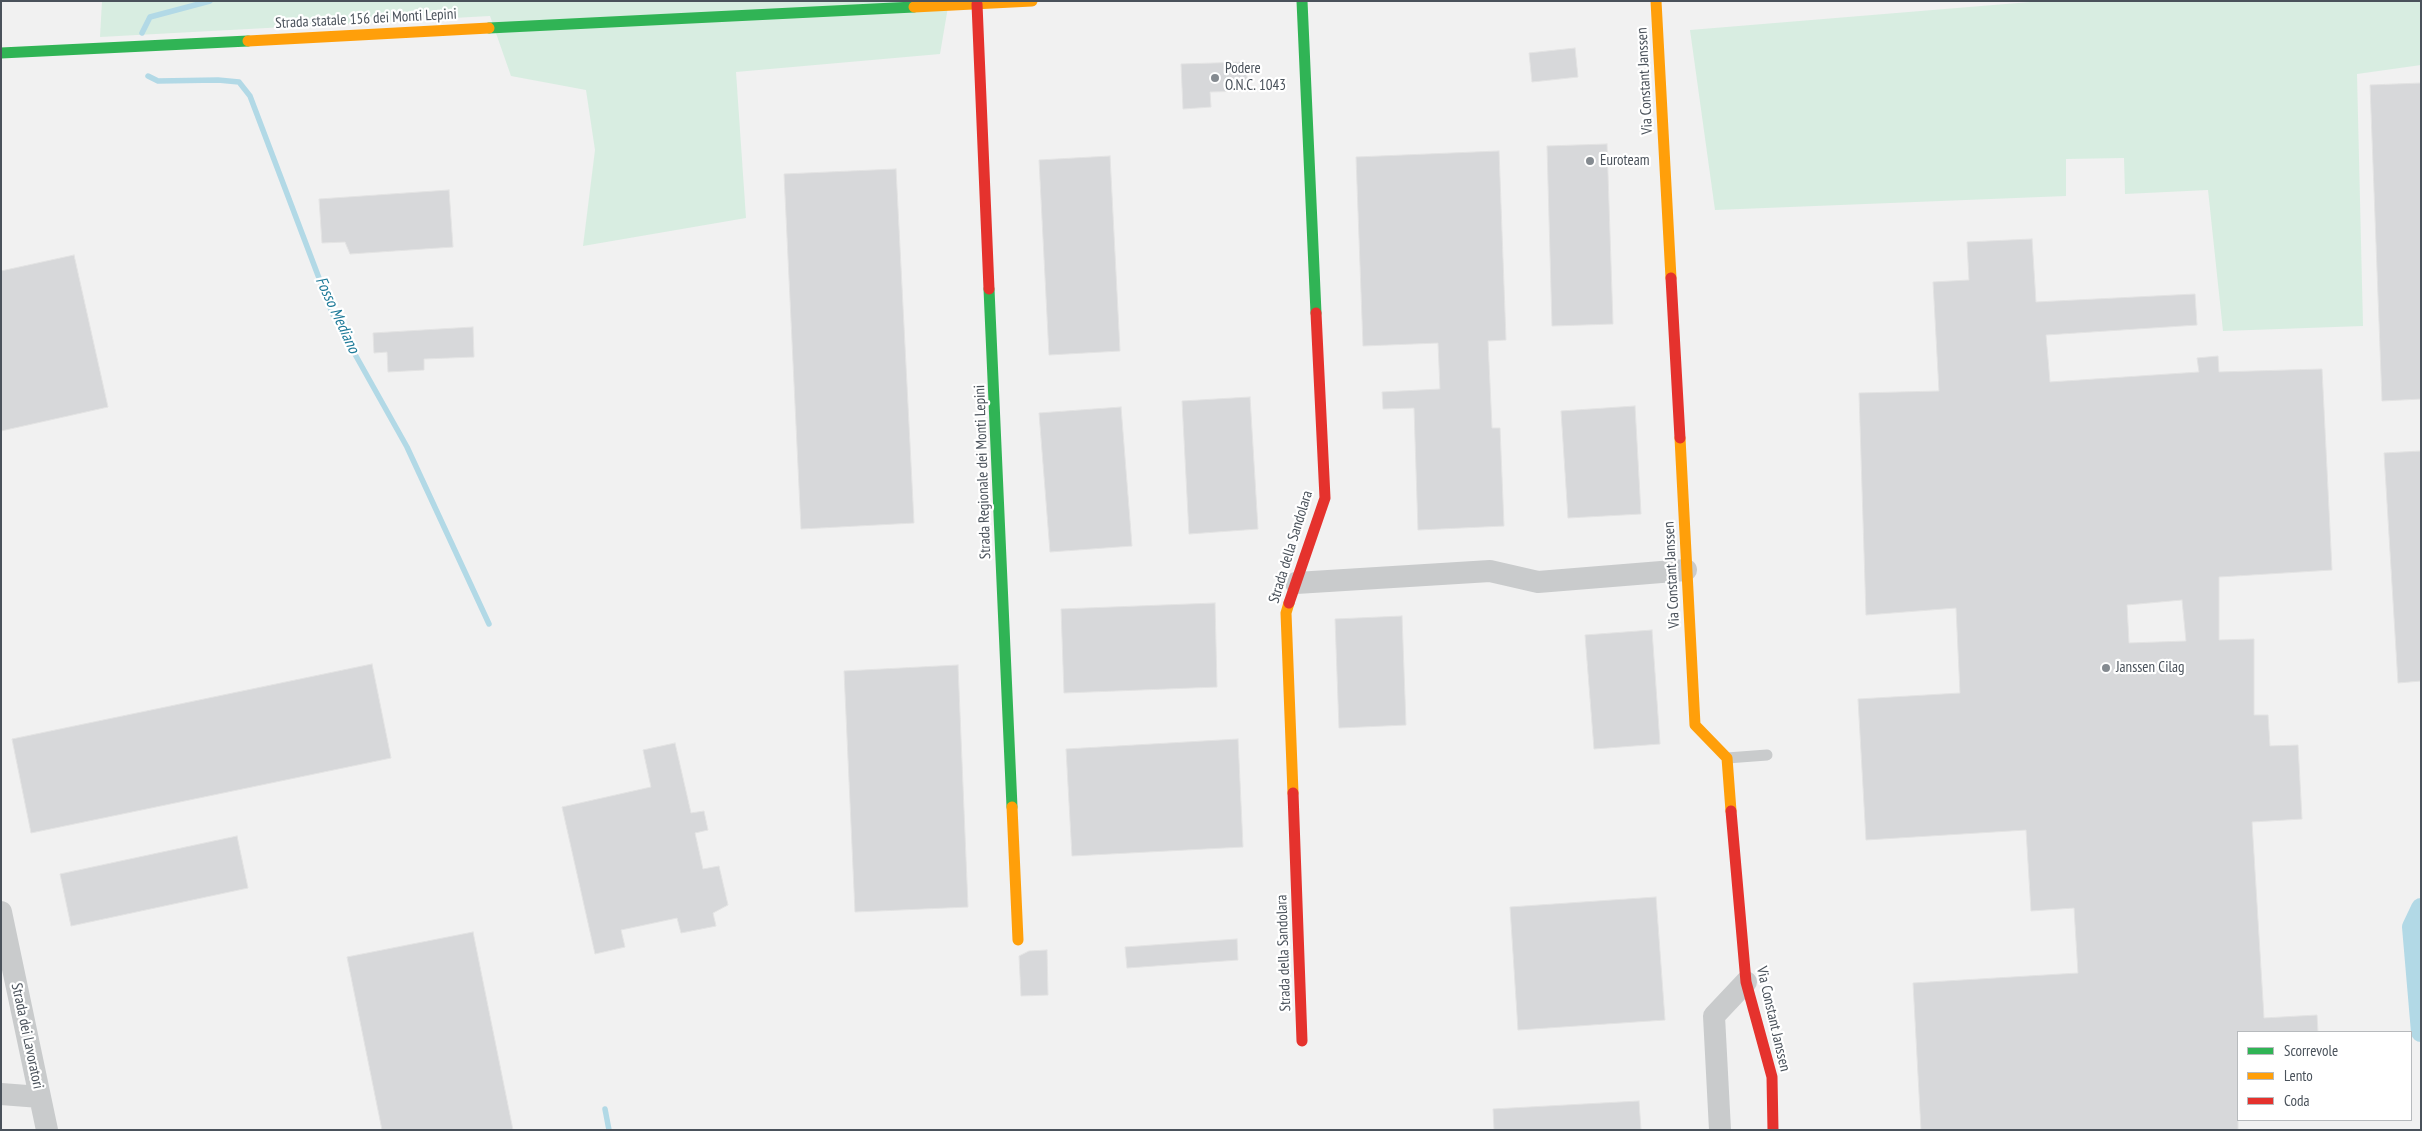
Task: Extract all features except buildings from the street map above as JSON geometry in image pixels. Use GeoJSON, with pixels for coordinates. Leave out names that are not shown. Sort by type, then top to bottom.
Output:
{"type":"FeatureCollection","features":[{"type":"Feature","properties":{"kind":"street"},"geometry":{"type":"LineString","coordinates":[[792,1],[795,13]]}},
{"type":"Feature","properties":{"kind":"street","name":"Strada statale 156 dei Monti Lepini"},"geometry":{"type":"LineString","coordinates":[[1,53],[1032,1]]}},
{"type":"Feature","properties":{"kind":"street","name":"Strada della Sandolara"},"geometry":{"type":"LineString","coordinates":[[1302,1],[1325,498],[1286,613],[1302,1041]]}},
{"type":"Feature","properties":{"kind":"street","name":"Via Constant Janssen"},"geometry":{"type":"LineString","coordinates":[[1656,1],[1695,725],[1728,758],[1746,982],[1772,1077],[1774,1130]]}},
{"type":"Feature","properties":{"kind":"street","name":"Strada Regionale dei Monti Lepini"},"geometry":{"type":"LineString","coordinates":[[977,4],[1018,940]]}},
{"type":"Feature","properties":{"kind":"street"},"geometry":{"type":"LineString","coordinates":[[1296,582],[1490,571],[1538,582],[1686,570]]}},
{"type":"Feature","properties":{"kind":"street","name":"Strada dei Lavoratori"},"geometry":{"type":"LineString","coordinates":[[1,912],[47,1130]]}},
{"type":"Feature","properties":{"kind":"street"},"geometry":{"type":"LineString","coordinates":[[1720,1130],[1714,1016],[1746,982]]}},
{"type":"Feature","properties":{"kind":"street"},"geometry":{"type":"LineString","coordinates":[[1,1094],[40,1097]]}},
{"type":"Feature","properties":{"kind":"lane"},"geometry":{"type":"LineString","coordinates":[[1728,758],[1767,755]]}},
{"type":"Feature","properties":{"kind":"green space"},"geometry":{"type":"Polygon","coordinates":[[[102,1],[949,1],[940,54],[736,72],[746,218],[583,246],[595,150],[586,90],[511,76],[490,16],[100,37],[102,1]]]}},
{"type":"Feature","properties":{"kind":"green space"},"geometry":{"type":"Polygon","coordinates":[[[2042,1],[2421,1],[2421,65],[2357,74],[2363,326],[2223,331],[2208,190],[2125,194],[2124,158],[2066,159],[2066,196],[1715,210],[1690,30],[2042,1]]]}},
{"type":"Feature","properties":{"kind":"waterway","name":"Fosso Mediano"},"geometry":{"type":"LineString","coordinates":[[142,33],[150,17],[210,1]]}},
{"type":"Feature","properties":{"kind":"waterway","name":"Fosso Mediano"},"geometry":{"type":"LineString","coordinates":[[148,76],[158,81],[218,80],[239,82],[250,96],[333,315],[407,447],[489,624]]}},
{"type":"Feature","properties":{"kind":"waterway"},"geometry":{"type":"LineString","coordinates":[[2421,908],[2412,927],[2421,1032]]}},
{"type":"Feature","properties":{"kind":"waterway","name":"Fosso Mediano"},"geometry":{"type":"LineString","coordinates":[[605,1109],[609,1130]]}},
{"type":"Feature","properties":{"kind":"traffic: fast"},"geometry":{"type":"LineString","coordinates":[[1302,1],[1316,313]]}},
{"type":"Feature","properties":{"kind":"traffic: fast"},"geometry":{"type":"LineString","coordinates":[[489,28],[914,7]]}},
{"type":"Feature","properties":{"kind":"traffic: fast"},"geometry":{"type":"LineString","coordinates":[[1,53],[248,41]]}},
{"type":"Feature","properties":{"kind":"traffic: fast"},"geometry":{"type":"LineString","coordinates":[[989,289],[1012,807]]}},
{"type":"Feature","properties":{"kind":"traffic: slow"},"geometry":{"type":"LineString","coordinates":[[914,7],[1032,1]]}},
{"type":"Feature","properties":{"kind":"traffic: slow"},"geometry":{"type":"LineString","coordinates":[[1656,1],[1671,278]]}},
{"type":"Feature","properties":{"kind":"traffic: slow"},"geometry":{"type":"LineString","coordinates":[[248,41],[489,28]]}},
{"type":"Feature","properties":{"kind":"traffic: slow"},"geometry":{"type":"LineString","coordinates":[[1680,438],[1695,725],[1727,758],[1731,811]]}},
{"type":"Feature","properties":{"kind":"traffic: slow"},"geometry":{"type":"LineString","coordinates":[[1289,603],[1286,613],[1293,793]]}},
{"type":"Feature","properties":{"kind":"traffic: slow"},"geometry":{"type":"LineString","coordinates":[[1012,807],[1018,940]]}},
{"type":"Feature","properties":{"kind":"traffic: jam"},"geometry":{"type":"LineString","coordinates":[[977,4],[989,289]]}},
{"type":"Feature","properties":{"kind":"traffic: jam"},"geometry":{"type":"LineString","coordinates":[[1671,278],[1680,438]]}},
{"type":"Feature","properties":{"kind":"traffic: jam"},"geometry":{"type":"LineString","coordinates":[[1289,603],[1325,498],[1316,313]]}},
{"type":"Feature","properties":{"kind":"traffic: jam"},"geometry":{"type":"LineString","coordinates":[[1293,793],[1302,1041]]}},
{"type":"Feature","properties":{"kind":"traffic: jam"},"geometry":{"type":"LineString","coordinates":[[1731,811],[1746,982],[1772,1077],[1773,1130]]}},
{"type":"Feature","properties":{"kind":"place","name":"Podere O.N.C. 1043"},"geometry":{"type":"Point","coordinates":[1215,78]}},
{"type":"Feature","properties":{"kind":"place","name":"Euroteam"},"geometry":{"type":"Point","coordinates":[1590,161]}},
{"type":"Feature","properties":{"kind":"place","name":"Janssen Cilag"},"geometry":{"type":"Point","coordinates":[2106,668]}}]}
